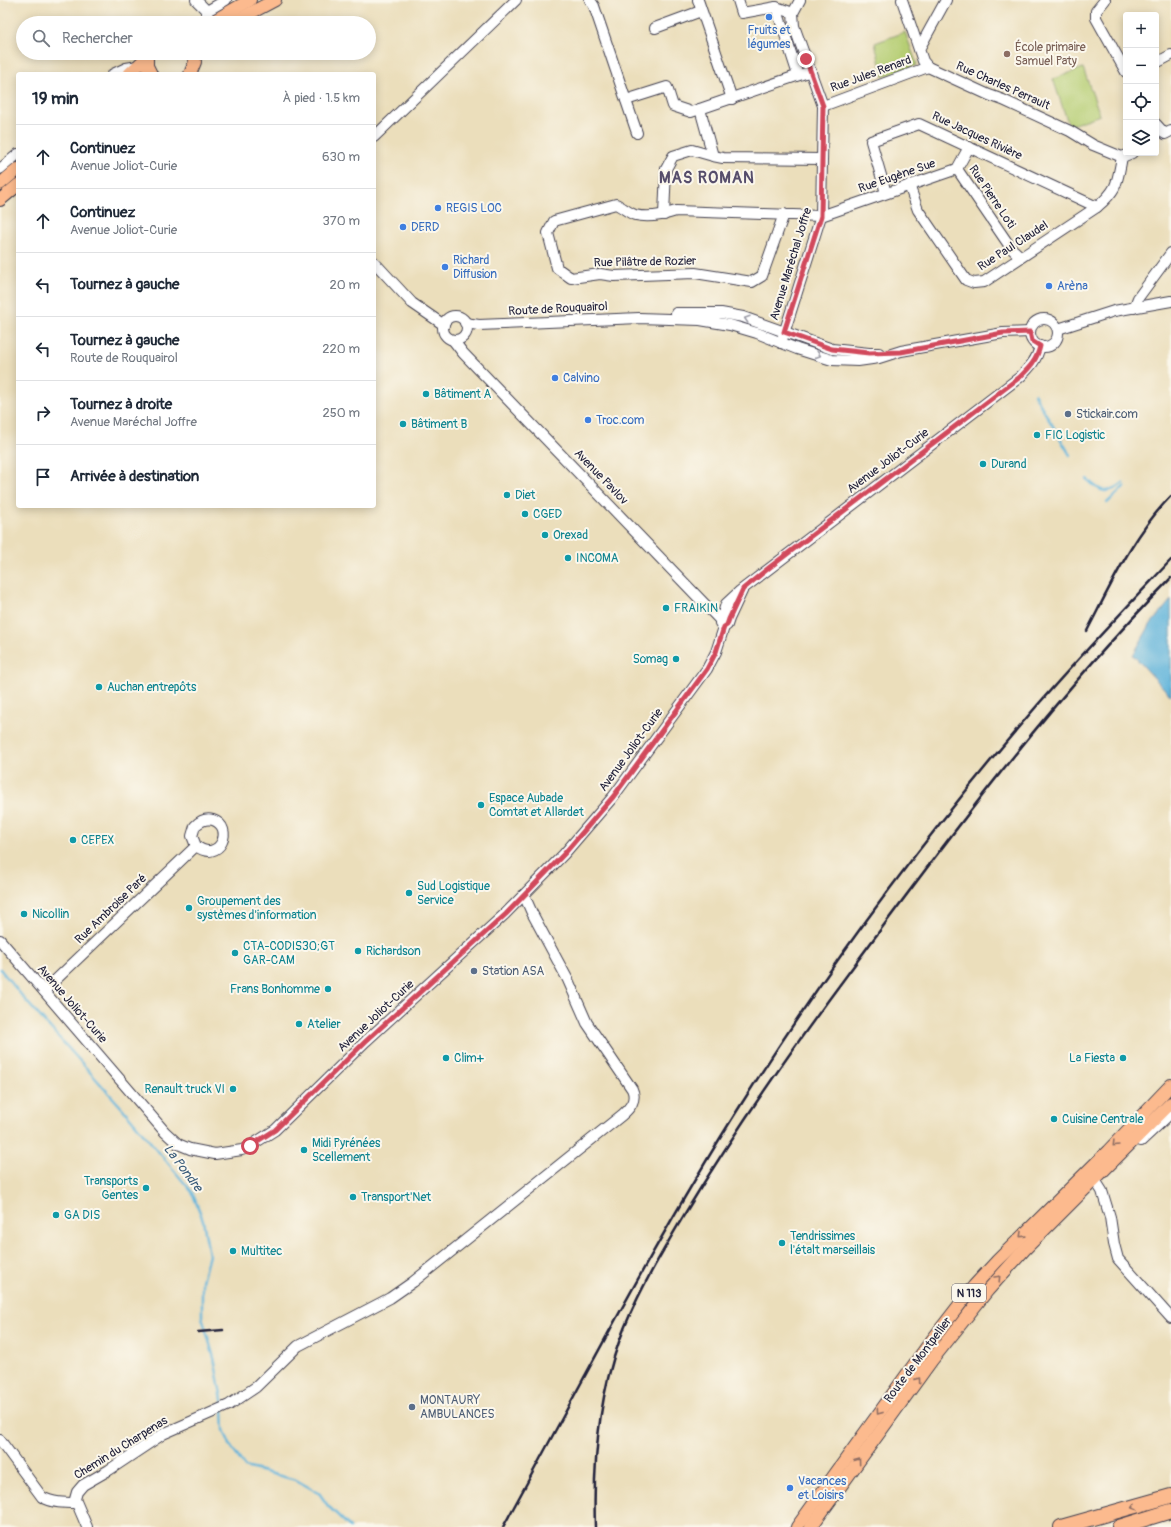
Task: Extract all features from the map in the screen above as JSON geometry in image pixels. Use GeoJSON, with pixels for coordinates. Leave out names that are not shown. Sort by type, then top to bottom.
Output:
{"type":"FeatureCollection","features":[{"type":"Feature","properties":{"kind":"highway"},"geometry":{"type":"LineString","coordinates":[[1061,1527],[1171,1496]]}},
{"type":"Feature","properties":{"kind":"highway"},"geometry":{"type":"LineString","coordinates":[[1119,1527],[1171,1511]]}},
{"type":"Feature","properties":{"kind":"main road"},"geometry":{"type":"LineString","coordinates":[[221,16],[250,0]]}},
{"type":"Feature","properties":{"kind":"main road"},"geometry":{"type":"LineString","coordinates":[[245,16],[275,0]]}},
{"type":"Feature","properties":{"kind":"main road"},"geometry":{"type":"LineString","coordinates":[[193,72],[195,60]]}},
{"type":"Feature","properties":{"kind":"main road"},"geometry":{"type":"LineString","coordinates":[[140,63],[147,66],[150,72]]}},
{"type":"Feature","properties":{"kind":"main road"},"geometry":{"type":"LineString","coordinates":[[0,184],[16,171]]}},
{"type":"Feature","properties":{"kind":"main road"},"geometry":{"type":"LineString","coordinates":[[0,200],[16,187]]}},
{"type":"Feature","properties":{"kind":"main road","name":"Route de Montpellier"},"geometry":{"type":"LineString","coordinates":[[797,1527],[926,1348],[974,1286],[996,1261],[1108,1151],[1171,1085]]}},
{"type":"Feature","properties":{"kind":"main road","name":"Route de Montpellier"},"geometry":{"type":"LineString","coordinates":[[811,1527],[932,1360],[988,1290],[1025,1249],[1171,1103]]}},
{"type":"Feature","properties":{"kind":"street"},"geometry":{"type":"LineString","coordinates":[[196,0],[207,11],[208,16]]}},
{"type":"Feature","properties":{"kind":"street"},"geometry":{"type":"LineString","coordinates":[[207,11],[226,0]]}},
{"type":"Feature","properties":{"kind":"street"},"geometry":{"type":"LineString","coordinates":[[376,135],[516,0]]}},
{"type":"Feature","properties":{"kind":"street"},"geometry":{"type":"LineString","coordinates":[[590,0],[594,6],[637,132]]}},
{"type":"Feature","properties":{"kind":"street"},"geometry":{"type":"LineString","coordinates":[[698,0],[732,99]]}},
{"type":"Feature","properties":{"kind":"street"},"geometry":{"type":"LineString","coordinates":[[738,0],[742,13],[776,7],[796,6]]}},
{"type":"Feature","properties":{"kind":"street"},"geometry":{"type":"LineString","coordinates":[[902,0],[923,61],[928,67]]}},
{"type":"Feature","properties":{"kind":"street"},"geometry":{"type":"LineString","coordinates":[[919,49],[946,0]]}},
{"type":"Feature","properties":{"kind":"street"},"geometry":{"type":"LineString","coordinates":[[1105,0],[1096,11],[1096,18],[1123,67]]}},
{"type":"Feature","properties":{"kind":"street","name":"Avenue Maréchal Joffre"},"geometry":{"type":"LineString","coordinates":[[781,343],[821,216],[823,106],[794,26],[796,6]]}},
{"type":"Feature","properties":{"kind":"street"},"geometry":{"type":"LineString","coordinates":[[776,7],[798,75]]}},
{"type":"Feature","properties":{"kind":"street"},"geometry":{"type":"LineString","coordinates":[[655,28],[701,11]]}},
{"type":"Feature","properties":{"kind":"street"},"geometry":{"type":"LineString","coordinates":[[1159,61],[1171,55]]}},
{"type":"Feature","properties":{"kind":"street"},"geometry":{"type":"LineString","coordinates":[[117,72],[140,63]]}},
{"type":"Feature","properties":{"kind":"street","name":"Rue Jules Renard"},"geometry":{"type":"LineString","coordinates":[[823,106],[928,67]]}},
{"type":"Feature","properties":{"kind":"street","name":"Rue Charles Perrault"},"geometry":{"type":"LineString","coordinates":[[928,67],[1070,131],[1093,145],[1123,154]]}},
{"type":"Feature","properties":{"kind":"street"},"geometry":{"type":"LineString","coordinates":[[626,100],[667,87],[674,106],[691,112],[811,71]]}},
{"type":"Feature","properties":{"kind":"street"},"geometry":{"type":"LineString","coordinates":[[700,110],[713,156]]}},
{"type":"Feature","properties":{"kind":"street","name":"Rue Jacques Rivière"},"geometry":{"type":"LineString","coordinates":[[886,193],[871,141],[919,124],[1097,207]]}},
{"type":"Feature","properties":{"kind":"street"},"geometry":{"type":"LineString","coordinates":[[1159,126],[1168,133],[1159,138]]}},
{"type":"Feature","properties":{"kind":"street"},"geometry":{"type":"LineString","coordinates":[[957,169],[969,147]]}},
{"type":"Feature","properties":{"kind":"street"},"geometry":{"type":"LineString","coordinates":[[664,215],[666,169],[673,156],[692,150],[723,158],[822,160]]}},
{"type":"Feature","properties":{"kind":"street"},"geometry":{"type":"LineString","coordinates":[[0,169],[16,156]]}},
{"type":"Feature","properties":{"kind":"street","name":"Rue Paul Claudel"},"geometry":{"type":"LineString","coordinates":[[909,185],[918,210],[966,280],[974,283],[984,282],[1097,207],[1108,198],[1116,188],[1127,156]]}},
{"type":"Feature","properties":{"kind":"street","name":"Rue Eugène Sue"},"geometry":{"type":"LineString","coordinates":[[821,216],[957,169]]}},
{"type":"Feature","properties":{"kind":"street","name":"Rue Pierre Loti"},"geometry":{"type":"LineString","coordinates":[[957,169],[1011,248],[1021,257]]}},
{"type":"Feature","properties":{"kind":"street","name":"Rue Pilâtre de Rozier"},"geometry":{"type":"LineString","coordinates":[[784,214],[762,276],[752,282],[695,273],[614,276],[600,274],[571,278],[557,268],[548,233],[554,221],[616,204],[634,214],[641,216],[664,215],[676,211],[784,214],[821,216]]}},
{"type":"Feature","properties":{"kind":"street"},"geometry":{"type":"LineString","coordinates":[[1134,308],[1138,298],[1171,253]]}},
{"type":"Feature","properties":{"kind":"street"},"geometry":{"type":"LineString","coordinates":[[376,264],[412,303],[446,322]]}},
{"type":"Feature","properties":{"kind":"street"},"geometry":{"type":"LineString","coordinates":[[1058,329],[1103,314],[1171,301]]}},
{"type":"Feature","properties":{"kind":"street","name":"Route de Rouquairol"},"geometry":{"type":"LineString","coordinates":[[639,318],[677,313],[721,313],[743,317],[832,349],[869,353],[901,352]]}},
{"type":"Feature","properties":{"kind":"street"},"geometry":{"type":"LineString","coordinates":[[451,317],[459,318],[465,323],[466,330],[459,337],[445,335],[446,322],[451,317]]}},
{"type":"Feature","properties":{"kind":"street","name":"Route de Rouquairol"},"geometry":{"type":"LineString","coordinates":[[465,323],[479,325],[639,318],[700,320],[730,324],[832,360],[858,361],[1003,333],[1030,332]]}},
{"type":"Feature","properties":{"kind":"street"},"geometry":{"type":"LineString","coordinates":[[1040,319],[1051,320],[1058,329],[1058,334],[1054,343],[1045,347],[1032,341],[1030,332],[1035,322],[1040,319]]}},
{"type":"Feature","properties":{"kind":"street","name":"Route de Rouquairol"},"geometry":{"type":"LineString","coordinates":[[459,337],[479,325]]}},
{"type":"Feature","properties":{"kind":"street","name":"Avenue Pavlov"},"geometry":{"type":"LineString","coordinates":[[459,337],[464,353],[724,620]]}},
{"type":"Feature","properties":{"kind":"street","name":"Avenue Joliot-Curie"},"geometry":{"type":"LineString","coordinates":[[0,940],[164,1132],[178,1144],[190,1150],[215,1154],[231,1152],[250,1146],[275,1130],[366,1041],[506,914],[564,854],[593,821],[707,669],[716,652],[724,620],[726,604],[792,550],[1020,377],[1031,366],[1038,355],[1040,346]]}},
{"type":"Feature","properties":{"kind":"street","name":"Rue Ambroise Paré"},"geometry":{"type":"LineString","coordinates":[[44,991],[196,846]]}},
{"type":"Feature","properties":{"kind":"street","name":"Chemin du Charpenas"},"geometry":{"type":"LineString","coordinates":[[76,1502],[76,1492],[83,1485],[163,1434],[229,1405],[256,1386],[298,1346],[358,1316],[390,1298],[414,1282],[622,1115],[631,1106],[634,1098],[632,1089],[590,1028],[568,980],[532,914],[524,895]]}},
{"type":"Feature","properties":{"kind":"street"},"geometry":{"type":"LineString","coordinates":[[1113,1162],[1125,1156],[1171,1113]]}},
{"type":"Feature","properties":{"kind":"street"},"geometry":{"type":"LineString","coordinates":[[1095,1180],[1102,1191],[1110,1218],[1114,1245],[1118,1259],[1171,1318]]}},
{"type":"Feature","properties":{"kind":"street"},"geometry":{"type":"LineString","coordinates":[[0,1440],[42,1497],[61,1503],[76,1502],[87,1527]]}},
{"type":"Feature","properties":{"kind":"green space"},"geometry":{"type":"Polygon","coordinates":[[[905,32],[917,65],[883,77],[875,43],[905,32]]]}},
{"type":"Feature","properties":{"kind":"green space"},"geometry":{"type":"Polygon","coordinates":[[[1083,68],[1100,115],[1069,126],[1053,79],[1083,68]]]}},
{"type":"Feature","properties":{"kind":"water"},"geometry":{"type":"Polygon","coordinates":[[[1171,600],[1171,696],[1133,655],[1150,625],[1171,600]]]}},
{"type":"Feature","properties":{"kind":"waterway"},"geometry":{"type":"LineString","coordinates":[[1034,394],[1070,455]]}},
{"type":"Feature","properties":{"kind":"waterway"},"geometry":{"type":"LineString","coordinates":[[1087,479],[1096,487],[1104,491],[1112,490],[1123,483]]}},
{"type":"Feature","properties":{"kind":"waterway"},"geometry":{"type":"LineString","coordinates":[[1107,503],[1125,486]]}},
{"type":"Feature","properties":{"kind":"waterway","name":"La Pondre"},"geometry":{"type":"LineString","coordinates":[[0,969],[27,1002],[123,1109],[192,1192],[203,1220],[209,1255],[202,1281],[202,1317],[214,1358],[223,1405]]}},
{"type":"Feature","properties":{"kind":"waterway","name":"La Pondre"},"geometry":{"type":"LineString","coordinates":[[223,1410],[224,1430],[231,1447],[245,1467],[296,1480],[319,1493],[328,1506],[350,1527]]}},
{"type":"Feature","properties":{"kind":"railway"},"geometry":{"type":"LineString","coordinates":[[1087,631],[1134,543],[1145,527],[1171,496]]}},
{"type":"Feature","properties":{"kind":"railway"},"geometry":{"type":"LineString","coordinates":[[503,1527],[619,1313],[679,1207],[742,1103],[807,1004],[911,860],[985,767],[1059,681],[1171,560]]}},
{"type":"Feature","properties":{"kind":"railway"},"geometry":{"type":"LineString","coordinates":[[595,1527],[595,1480],[598,1433],[606,1387],[612,1364],[625,1325],[640,1293],[684,1215],[722,1153],[783,1063],[923,872],[1042,721],[1127,624],[1171,578]]}},
{"type":"Feature","properties":{"kind":"railway"},"geometry":{"type":"LineString","coordinates":[[198,1332],[223,1330]]}},
{"type":"Feature","properties":{"kind":"place","name":"Fruits et légumes"},"geometry":{"type":"Point","coordinates":[769,17]}},
{"type":"Feature","properties":{"kind":"place","name":"École primaire Samuel Paty"},"geometry":{"type":"Point","coordinates":[1007,54]}},
{"type":"Feature","properties":{"kind":"place","name":"REGIS LOC"},"geometry":{"type":"Point","coordinates":[438,208]}},
{"type":"Feature","properties":{"kind":"place","name":"DERD"},"geometry":{"type":"Point","coordinates":[403,227]}},
{"type":"Feature","properties":{"kind":"place","name":"Richard Diffusion"},"geometry":{"type":"Point","coordinates":[445,267]}},
{"type":"Feature","properties":{"kind":"place","name":"Arèna"},"geometry":{"type":"Point","coordinates":[1049,286]}},
{"type":"Feature","properties":{"kind":"place","name":"Calvino"},"geometry":{"type":"Point","coordinates":[555,378]}},
{"type":"Feature","properties":{"kind":"place","name":"Bâtiment A"},"geometry":{"type":"Point","coordinates":[426,394]}},
{"type":"Feature","properties":{"kind":"place","name":"Stickair.com"},"geometry":{"type":"Point","coordinates":[1068,414]}},
{"type":"Feature","properties":{"kind":"place","name":"Troc.com"},"geometry":{"type":"Point","coordinates":[588,420]}},
{"type":"Feature","properties":{"kind":"place","name":"Bâtiment B"},"geometry":{"type":"Point","coordinates":[403,424]}},
{"type":"Feature","properties":{"kind":"place","name":"FIC Logistic"},"geometry":{"type":"Point","coordinates":[1037,435]}},
{"type":"Feature","properties":{"kind":"place","name":"Durand"},"geometry":{"type":"Point","coordinates":[983,464]}},
{"type":"Feature","properties":{"kind":"place","name":"Diet"},"geometry":{"type":"Point","coordinates":[507,495]}},
{"type":"Feature","properties":{"kind":"place","name":"CGED"},"geometry":{"type":"Point","coordinates":[525,514]}},
{"type":"Feature","properties":{"kind":"place","name":"Orexad"},"geometry":{"type":"Point","coordinates":[545,535]}},
{"type":"Feature","properties":{"kind":"place","name":"INCOMA"},"geometry":{"type":"Point","coordinates":[568,558]}},
{"type":"Feature","properties":{"kind":"place","name":"FRAIKIN"},"geometry":{"type":"Point","coordinates":[666,608]}},
{"type":"Feature","properties":{"kind":"place","name":"Somag"},"geometry":{"type":"Point","coordinates":[676,659]}},
{"type":"Feature","properties":{"kind":"place","name":"Auchan entrepôts"},"geometry":{"type":"Point","coordinates":[99,687]}},
{"type":"Feature","properties":{"kind":"place","name":"Espace Aubade Comtat et Allardet"},"geometry":{"type":"Point","coordinates":[481,805]}},
{"type":"Feature","properties":{"kind":"place","name":"CEPEX"},"geometry":{"type":"Point","coordinates":[73,840]}},
{"type":"Feature","properties":{"kind":"place","name":"Sud Logistique Service"},"geometry":{"type":"Point","coordinates":[409,893]}},
{"type":"Feature","properties":{"kind":"place","name":"Groupement des systèmes d'information"},"geometry":{"type":"Point","coordinates":[189,908]}},
{"type":"Feature","properties":{"kind":"place","name":"Nicollin"},"geometry":{"type":"Point","coordinates":[24,914]}},
{"type":"Feature","properties":{"kind":"place","name":"Richardson"},"geometry":{"type":"Point","coordinates":[358,951]}},
{"type":"Feature","properties":{"kind":"place","name":"CTA-CODIS30;GT GAR-CAM"},"geometry":{"type":"Point","coordinates":[235,953]}},
{"type":"Feature","properties":{"kind":"place","name":"Station ASA"},"geometry":{"type":"Point","coordinates":[474,971]}},
{"type":"Feature","properties":{"kind":"place","name":"Frans Bonhomme"},"geometry":{"type":"Point","coordinates":[328,989]}},
{"type":"Feature","properties":{"kind":"place","name":"Atelier"},"geometry":{"type":"Point","coordinates":[299,1024]}},
{"type":"Feature","properties":{"kind":"place","name":"Clim+"},"geometry":{"type":"Point","coordinates":[446,1058]}},
{"type":"Feature","properties":{"kind":"place","name":"La Fiesta"},"geometry":{"type":"Point","coordinates":[1123,1058]}},
{"type":"Feature","properties":{"kind":"place","name":"Renault truck VI"},"geometry":{"type":"Point","coordinates":[233,1089]}},
{"type":"Feature","properties":{"kind":"place","name":"Cuisine Centrale"},"geometry":{"type":"Point","coordinates":[1054,1119]}},
{"type":"Feature","properties":{"kind":"place","name":"Midi Pyrénées Scellement"},"geometry":{"type":"Point","coordinates":[304,1150]}},
{"type":"Feature","properties":{"kind":"place","name":"Transports Gentes"},"geometry":{"type":"Point","coordinates":[146,1188]}},
{"type":"Feature","properties":{"kind":"place","name":"Transport'Net"},"geometry":{"type":"Point","coordinates":[353,1197]}},
{"type":"Feature","properties":{"kind":"place","name":"GA DIS"},"geometry":{"type":"Point","coordinates":[56,1215]}},
{"type":"Feature","properties":{"kind":"place","name":"Tendrissimes l'étalt marseillais"},"geometry":{"type":"Point","coordinates":[782,1243]}},
{"type":"Feature","properties":{"kind":"place","name":"Multitec"},"geometry":{"type":"Point","coordinates":[233,1251]}},
{"type":"Feature","properties":{"kind":"place","name":"MONTAURY AMBULANCES"},"geometry":{"type":"Point","coordinates":[412,1407]}},
{"type":"Feature","properties":{"kind":"place","name":"Vacances et Loisirs"},"geometry":{"type":"Point","coordinates":[790,1488]}},
{"type":"Feature","properties":{"kind":"district","name":"MAS ROMAN"},"geometry":{"type":"Point","coordinates":[707,178]}},
{"type":"Feature","properties":{"kind":"route"},"geometry":{"type":"LineString","coordinates":[[250,1146],[275,1130],[366,1041],[506,914],[564,854],[613,797],[707,669],[716,652],[724,627],[727,625],[743,589],[1020,377],[1031,366],[1038,355],[1040,346],[1032,341],[1030,332],[1003,333],[901,352],[869,353],[832,349],[784,332],[821,216],[823,106],[806,59]]}}]}
